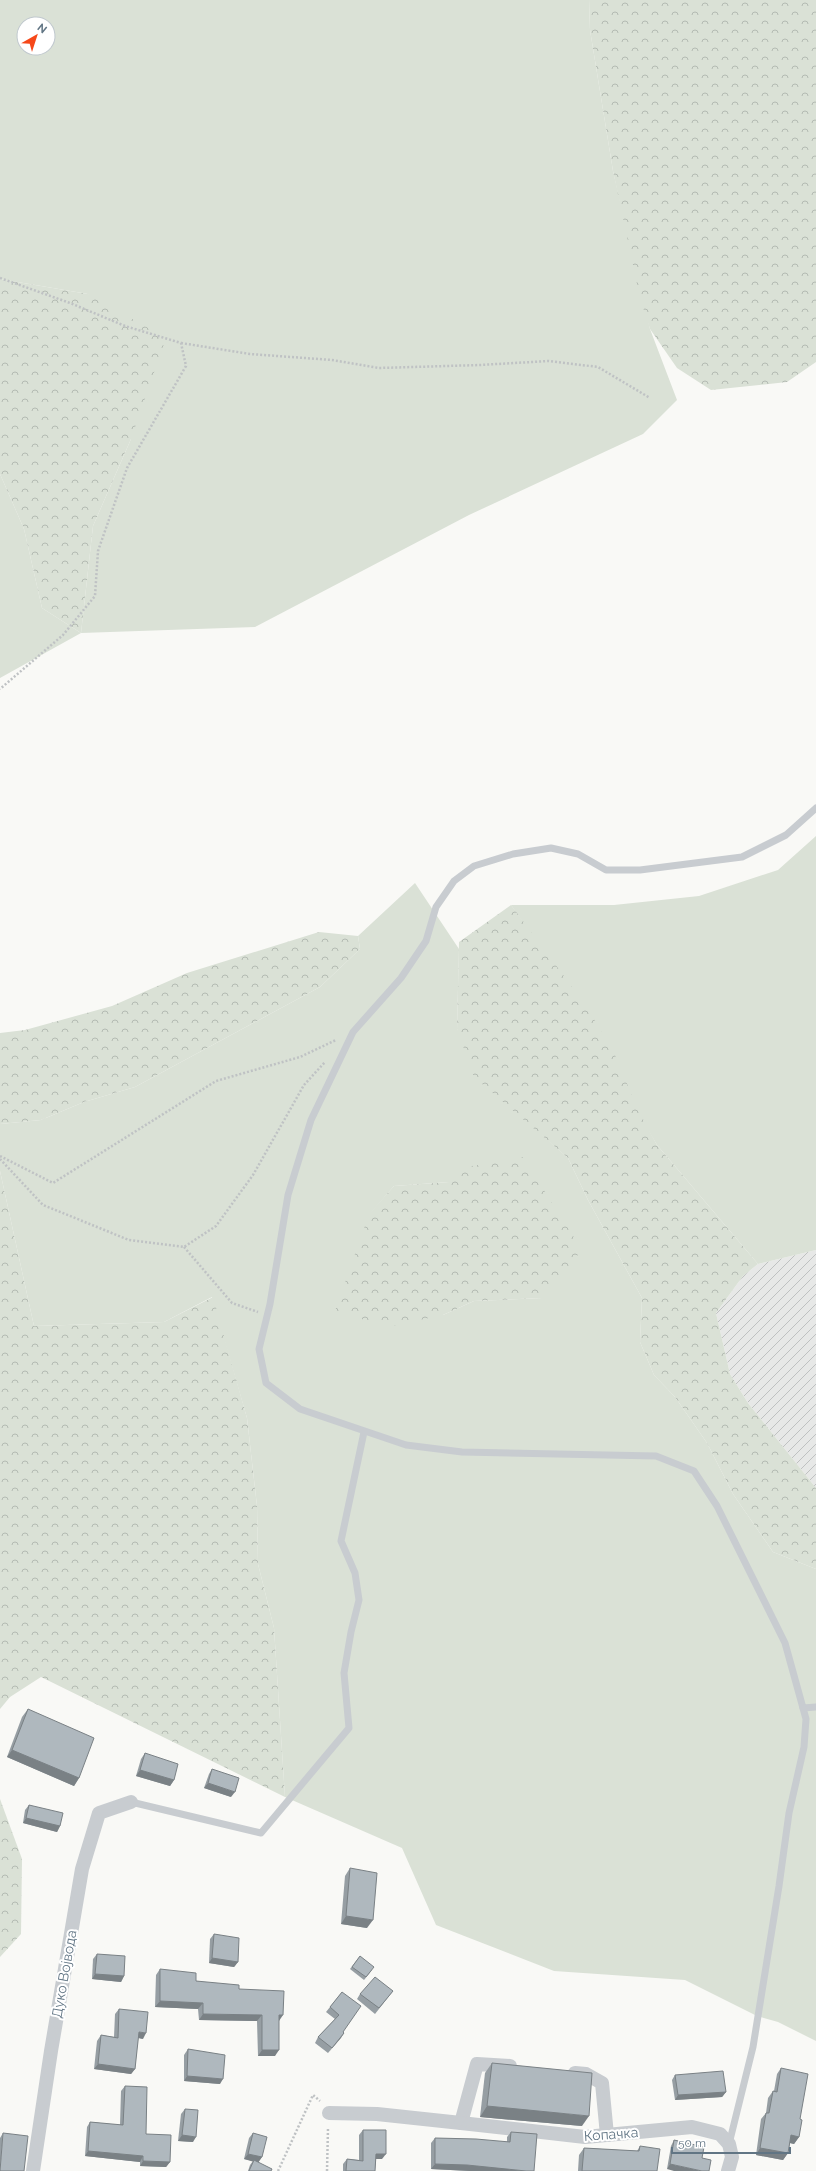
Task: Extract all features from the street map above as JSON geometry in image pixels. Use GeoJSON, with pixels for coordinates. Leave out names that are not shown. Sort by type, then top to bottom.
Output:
{"type":"FeatureCollection","features":[{"type":"Feature","properties":{"kind":"street","name":"Дуко Војвода"},"geometry":{"type":"LineString","coordinates":[[33,2171],[51,2051],[82,1869],[99,1813],[131,1802]]}},
{"type":"Feature","properties":{"kind":"street"},"geometry":{"type":"LineString","coordinates":[[461,2123],[477,2064],[520,2067]]}},
{"type":"Feature","properties":{"kind":"street"},"geometry":{"type":"LineString","coordinates":[[564,2071],[586,2074],[602,2083],[608,2135]]}},
{"type":"Feature","properties":{"kind":"street","name":"Копачка"},"geometry":{"type":"LineString","coordinates":[[328,2113],[377,2114],[585,2137],[692,2127],[720,2134],[729,2144]]}},
{"type":"Feature","properties":{"kind":"street"},"geometry":{"type":"LineString","coordinates":[[728,2171],[732,2157],[729,2144]]}},
{"type":"Feature","properties":{"kind":"lane"},"geometry":{"type":"LineString","coordinates":[[729,2144],[753,2047],[779,1886],[789,1812],[804,1747],[806,1719],[785,1643],[717,1506],[694,1471],[656,1456],[462,1452],[406,1445],[364,1432],[300,1409],[266,1383],[259,1349],[267,1315],[288,1195],[311,1120],[353,1032],[401,978],[426,941],[436,907],[454,881],[474,866],[513,854],[551,848],[578,854],[606,870],[640,870],[742,857],[786,835],[816,808]]}},
{"type":"Feature","properties":{"kind":"lane"},"geometry":{"type":"LineString","coordinates":[[131,1802],[261,1833],[349,1728],[344,1673],[351,1632],[359,1600],[355,1573],[341,1541],[364,1432]]}},
{"type":"Feature","properties":{"kind":"lane"},"geometry":{"type":"LineString","coordinates":[[803,1708],[816,1707]]}},
{"type":"Feature","properties":{"kind":"path"},"geometry":{"type":"LineString","coordinates":[[0,278],[70,303],[124,326],[180,343],[250,354],[332,360],[379,368],[549,361],[598,368],[650,398]]}},
{"type":"Feature","properties":{"kind":"path"},"geometry":{"type":"LineString","coordinates":[[0,689],[62,635],[95,596],[98,551],[127,468],[186,366],[180,343]]}},
{"type":"Feature","properties":{"kind":"path"},"geometry":{"type":"LineString","coordinates":[[0,1157],[53,1183],[216,1081],[300,1057],[353,1032]]}},
{"type":"Feature","properties":{"kind":"path"},"geometry":{"type":"LineString","coordinates":[[0,1157],[43,1205],[129,1240],[184,1247],[216,1226],[253,1174],[304,1085],[325,1062]]}},
{"type":"Feature","properties":{"kind":"path"},"geometry":{"type":"LineString","coordinates":[[184,1247],[232,1303],[267,1315]]}},
{"type":"Feature","properties":{"kind":"path"},"geometry":{"type":"LineString","coordinates":[[278,2171],[313,2095],[328,2113],[327,2171]]}},
{"type":"Feature","properties":{"kind":"shaded area"},"geometry":{"type":"Polygon","coordinates":[[[816,1250],[816,1488],[748,1403],[730,1374],[716,1313],[743,1276],[758,1264],[816,1250]]]}},
{"type":"Feature","properties":{"kind":"green space"},"geometry":{"type":"Polygon","coordinates":[[[0,0],[589,0],[590,30],[613,171],[650,329],[677,400],[643,434],[469,515],[255,627],[81,633],[93,526],[131,439],[88,294],[0,279],[0,0]]]}},
{"type":"Feature","properties":{"kind":"green space"},"geometry":{"type":"Polygon","coordinates":[[[589,0],[816,0],[816,362],[787,382],[711,390],[677,368],[650,329],[640,298],[613,171],[590,30],[589,0]]]}},
{"type":"Feature","properties":{"kind":"green space"},"geometry":{"type":"Polygon","coordinates":[[[0,279],[88,294],[166,338],[131,439],[93,526],[81,633],[42,608],[24,529],[0,474],[0,279]]]}},
{"type":"Feature","properties":{"kind":"green space"},"geometry":{"type":"Polygon","coordinates":[[[0,474],[24,529],[42,608],[81,633],[0,678],[0,474]]]}},
{"type":"Feature","properties":{"kind":"green space"},"geometry":{"type":"Polygon","coordinates":[[[816,836],[816,1250],[758,1264],[657,1145],[545,954],[511,905],[614,905],[699,896],[778,870],[816,836]]]}},
{"type":"Feature","properties":{"kind":"green space"},"geometry":{"type":"Polygon","coordinates":[[[415,883],[459,949],[457,1029],[531,1125],[568,1158],[588,1200],[642,1298],[640,1342],[654,1375],[675,1397],[707,1443],[733,1494],[773,1552],[816,1569],[816,2041],[778,2022],[757,2016],[685,1980],[554,1971],[436,1925],[402,1848],[285,1797],[274,1628],[258,1564],[257,1506],[247,1418],[212,1297],[164,1322],[34,1326],[0,1171],[0,1124],[41,1120],[84,1102],[135,1087],[320,987],[360,949],[358,936],[415,883]],[[449,1182],[394,1186],[369,1215],[443,1315],[474,1301],[542,1298],[449,1182]]]}},
{"type":"Feature","properties":{"kind":"green space"},"geometry":{"type":"Polygon","coordinates":[[[511,905],[587,1007],[615,1055],[638,1110],[657,1145],[758,1264],[743,1276],[716,1313],[730,1374],[748,1403],[816,1488],[816,1569],[773,1552],[733,1494],[707,1443],[675,1397],[654,1375],[640,1342],[642,1298],[588,1200],[568,1158],[474,1077],[457,1029],[459,942],[511,905]]]}},
{"type":"Feature","properties":{"kind":"green space"},"geometry":{"type":"Polygon","coordinates":[[[319,932],[358,936],[360,949],[320,987],[135,1087],[84,1102],[41,1120],[0,1124],[0,1033],[25,1030],[112,1006],[187,973],[319,932]]]}},
{"type":"Feature","properties":{"kind":"green space"},"geometry":{"type":"Polygon","coordinates":[[[523,1157],[582,1250],[542,1298],[474,1301],[443,1315],[388,1327],[335,1311],[369,1214],[394,1186],[449,1182],[472,1166],[523,1157]]]}},
{"type":"Feature","properties":{"kind":"green space"},"geometry":{"type":"Polygon","coordinates":[[[0,1171],[34,1326],[164,1322],[213,1297],[247,1418],[257,1506],[258,1564],[274,1628],[285,1797],[41,1677],[10,1697],[0,1709],[0,1171]]]}},
{"type":"Feature","properties":{"kind":"green space"},"geometry":{"type":"Polygon","coordinates":[[[0,1799],[22,1859],[21,1934],[0,1957],[0,1799]]]}},
{"type":"Feature","properties":{"kind":"building"},"geometry":{"type":"Polygon","coordinates":[[[28,1709],[94,1738],[79,1778],[12,1750],[28,1709]]]}},
{"type":"Feature","properties":{"kind":"building"},"geometry":{"type":"Polygon","coordinates":[[[145,1753],[178,1764],[174,1780],[140,1770],[145,1753]]]}},
{"type":"Feature","properties":{"kind":"building"},"geometry":{"type":"Polygon","coordinates":[[[212,1769],[239,1778],[235,1792],[208,1783],[212,1769]]]}},
{"type":"Feature","properties":{"kind":"building"},"geometry":{"type":"Polygon","coordinates":[[[29,1805],[63,1813],[60,1826],[26,1818],[29,1805]]]}},
{"type":"Feature","properties":{"kind":"building"},"geometry":{"type":"Polygon","coordinates":[[[350,1868],[377,1873],[373,1920],[346,1916],[350,1868]]]}},
{"type":"Feature","properties":{"kind":"building"},"geometry":{"type":"Polygon","coordinates":[[[214,1934],[239,1938],[238,1962],[212,1958],[214,1934]]]}},
{"type":"Feature","properties":{"kind":"building"},"geometry":{"type":"Polygon","coordinates":[[[97,1954],[125,1956],[124,1976],[95,1974],[97,1954]]]}},
{"type":"Feature","properties":{"kind":"building"},"geometry":{"type":"Polygon","coordinates":[[[360,1956],[374,1967],[366,1977],[352,1967],[360,1956]]]}},
{"type":"Feature","properties":{"kind":"building"},"geometry":{"type":"Polygon","coordinates":[[[160,1969],[196,1973],[196,1981],[239,1985],[239,1989],[284,1991],[283,2015],[279,2015],[279,2050],[262,2050],[262,2015],[203,2014],[203,2003],[160,2001],[160,1969]]]}},
{"type":"Feature","properties":{"kind":"building"},"geometry":{"type":"Polygon","coordinates":[[[375,1977],[393,1991],[379,2008],[360,1994],[375,1977]]]}},
{"type":"Feature","properties":{"kind":"building"},"geometry":{"type":"Polygon","coordinates":[[[342,1992],[361,2006],[343,2032],[344,2033],[332,2048],[318,2037],[339,2015],[330,2007],[342,1992]]]}},
{"type":"Feature","properties":{"kind":"building"},"geometry":{"type":"Polygon","coordinates":[[[119,2009],[148,2012],[146,2033],[139,2032],[135,2069],[98,2064],[101,2035],[118,2038],[119,2009]]]}},
{"type":"Feature","properties":{"kind":"building"},"geometry":{"type":"Polygon","coordinates":[[[188,2049],[225,2055],[223,2079],[187,2076],[188,2049]]]}},
{"type":"Feature","properties":{"kind":"building"},"geometry":{"type":"Polygon","coordinates":[[[492,2063],[592,2073],[589,2116],[487,2106],[492,2063]]]}},
{"type":"Feature","properties":{"kind":"building"},"geometry":{"type":"Polygon","coordinates":[[[781,2068],[808,2074],[800,2119],[802,2120],[799,2137],[791,2135],[788,2153],[760,2148],[766,2113],[769,2113],[773,2091],[777,2092],[781,2068]]]}},
{"type":"Feature","properties":{"kind":"building"},"geometry":{"type":"Polygon","coordinates":[[[723,2071],[726,2092],[678,2095],[675,2075],[723,2071]]]}},
{"type":"Feature","properties":{"kind":"building"},"geometry":{"type":"Polygon","coordinates":[[[125,2086],[147,2087],[146,2134],[171,2135],[170,2162],[143,2161],[143,2156],[88,2151],[90,2122],[123,2125],[125,2086]]]}},
{"type":"Feature","properties":{"kind":"building"},"geometry":{"type":"Polygon","coordinates":[[[185,2109],[198,2110],[196,2137],[182,2135],[185,2109]]]}},
{"type":"Feature","properties":{"kind":"building"},"geometry":{"type":"Polygon","coordinates":[[[363,2130],[386,2130],[386,2154],[376,2154],[375,2171],[346,2171],[347,2159],[363,2161],[363,2130]]]}},
{"type":"Feature","properties":{"kind":"building"},"geometry":{"type":"Polygon","coordinates":[[[511,2132],[537,2134],[534,2171],[467,2165],[435,2164],[435,2138],[510,2142],[511,2132]]]}},
{"type":"Feature","properties":{"kind":"building"},"geometry":{"type":"Polygon","coordinates":[[[3,2133],[28,2136],[24,2171],[0,2171],[3,2133]]]}},
{"type":"Feature","properties":{"kind":"building"},"geometry":{"type":"Polygon","coordinates":[[[253,2133],[267,2137],[262,2157],[248,2154],[253,2133]]]}},
{"type":"Feature","properties":{"kind":"building"},"geometry":{"type":"Polygon","coordinates":[[[674,2140],[704,2147],[702,2158],[711,2160],[709,2171],[702,2171],[670,2164],[674,2140]]]}},
{"type":"Feature","properties":{"kind":"building"},"geometry":{"type":"Polygon","coordinates":[[[640,2146],[660,2149],[657,2171],[582,2171],[584,2148],[639,2151],[640,2146]]]}},
{"type":"Feature","properties":{"kind":"building"},"geometry":{"type":"Polygon","coordinates":[[[254,2160],[272,2169],[271,2171],[249,2171],[254,2160]]]}}]}
